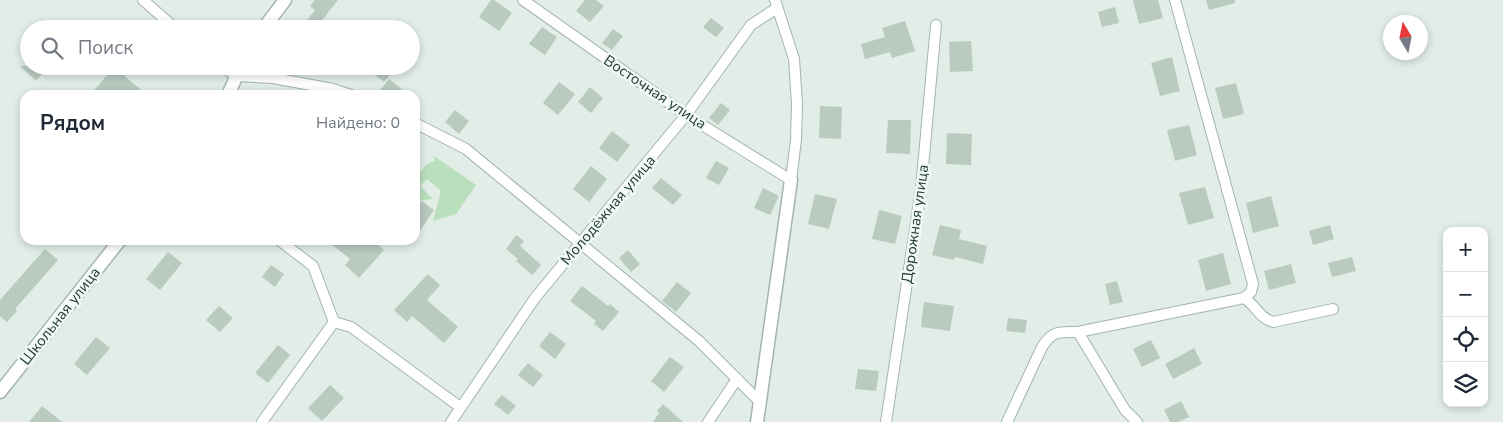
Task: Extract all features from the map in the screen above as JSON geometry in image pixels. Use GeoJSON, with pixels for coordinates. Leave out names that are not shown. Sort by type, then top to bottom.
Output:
{"type":"FeatureCollection","features":[{"type":"Feature","properties":{"kind":"street"},"geometry":{"type":"LineString","coordinates":[[144,0],[166,20]]}},
{"type":"Feature","properties":{"kind":"street"},"geometry":{"type":"LineString","coordinates":[[270,20],[285,0]]}},
{"type":"Feature","properties":{"kind":"street","name":"Восточная улица"},"geometry":{"type":"LineString","coordinates":[[523,0],[686,115],[791,180]]}},
{"type":"Feature","properties":{"kind":"street"},"geometry":{"type":"LineString","coordinates":[[1006,422],[1042,346],[1049,337],[1059,332],[1078,332],[1244,298],[1251,292],[1253,284],[1175,0]]}},
{"type":"Feature","properties":{"kind":"street"},"geometry":{"type":"LineString","coordinates":[[757,422],[791,180],[796,131],[797,104],[794,59],[776,4]]}},
{"type":"Feature","properties":{"kind":"street","name":"Молодёжная улица"},"geometry":{"type":"LineString","coordinates":[[451,422],[535,298],[686,115],[750,26],[776,4]]}},
{"type":"Feature","properties":{"kind":"street","name":"Дорожная улица"},"geometry":{"type":"LineString","coordinates":[[886,422],[921,189],[936,25]]}},
{"type":"Feature","properties":{"kind":"street"},"geometry":{"type":"LineString","coordinates":[[230,90],[236,75]]}},
{"type":"Feature","properties":{"kind":"street"},"geometry":{"type":"LineString","coordinates":[[258,75],[335,90]]}},
{"type":"Feature","properties":{"kind":"street"},"geometry":{"type":"LineString","coordinates":[[420,126],[466,149],[700,341],[759,401]]}},
{"type":"Feature","properties":{"kind":"street","name":"Школьная улица"},"geometry":{"type":"LineString","coordinates":[[0,392],[116,245]]}},
{"type":"Feature","properties":{"kind":"street"},"geometry":{"type":"LineString","coordinates":[[286,245],[313,266],[334,322]]}},
{"type":"Feature","properties":{"kind":"street"},"geometry":{"type":"LineString","coordinates":[[1244,298],[1252,302],[1266,320],[1273,322],[1333,309]]}},
{"type":"Feature","properties":{"kind":"street"},"geometry":{"type":"LineString","coordinates":[[334,322],[351,327],[460,407]]}},
{"type":"Feature","properties":{"kind":"street"},"geometry":{"type":"LineString","coordinates":[[262,422],[334,322]]}},
{"type":"Feature","properties":{"kind":"street"},"geometry":{"type":"LineString","coordinates":[[1078,332],[1125,410],[1137,422]]}},
{"type":"Feature","properties":{"kind":"street"},"geometry":{"type":"LineString","coordinates":[[708,422],[737,379]]}},
{"type":"Feature","properties":{"kind":"green space"},"geometry":{"type":"Polygon","coordinates":[[[434,156],[476,185],[456,214],[433,221],[441,191],[427,179],[420,186],[420,172],[427,164],[435,161],[434,156]]]}},
{"type":"Feature","properties":{"kind":"green space"},"geometry":{"type":"Polygon","coordinates":[[[420,186],[433,199],[420,200],[420,186]]]}},
{"type":"Feature","properties":{"kind":"building"},"geometry":{"type":"Polygon","coordinates":[[[315,0],[338,0],[322,20],[307,20],[315,10],[310,6],[315,0]]]}},
{"type":"Feature","properties":{"kind":"building"},"geometry":{"type":"Polygon","coordinates":[[[491,0],[494,0],[512,13],[499,31],[479,17],[491,0]]]}},
{"type":"Feature","properties":{"kind":"building"},"geometry":{"type":"Polygon","coordinates":[[[585,0],[596,0],[604,6],[590,22],[576,11],[585,0]]]}},
{"type":"Feature","properties":{"kind":"building"},"geometry":{"type":"Polygon","coordinates":[[[1133,0],[1158,0],[1163,18],[1139,24],[1133,0]]]}},
{"type":"Feature","properties":{"kind":"building"},"geometry":{"type":"Polygon","coordinates":[[[1206,0],[1235,0],[1235,3],[1209,10],[1206,0]]]}},
{"type":"Feature","properties":{"kind":"building"},"geometry":{"type":"Polygon","coordinates":[[[1115,7],[1119,23],[1102,27],[1098,12],[1115,7]]]}},
{"type":"Feature","properties":{"kind":"building"},"geometry":{"type":"Polygon","coordinates":[[[711,18],[724,28],[716,37],[703,27],[711,18]]]}},
{"type":"Feature","properties":{"kind":"building"},"geometry":{"type":"Polygon","coordinates":[[[905,21],[915,51],[892,58],[890,52],[865,59],[861,44],[885,37],[882,28],[905,21]]]}},
{"type":"Feature","properties":{"kind":"building"},"geometry":{"type":"Polygon","coordinates":[[[542,27],[557,37],[545,55],[529,44],[542,27]]]}},
{"type":"Feature","properties":{"kind":"building"},"geometry":{"type":"Polygon","coordinates":[[[613,29],[623,36],[612,50],[602,43],[613,29]]]}},
{"type":"Feature","properties":{"kind":"building"},"geometry":{"type":"Polygon","coordinates":[[[971,41],[973,71],[950,72],[949,42],[971,41]]]}},
{"type":"Feature","properties":{"kind":"building"},"geometry":{"type":"Polygon","coordinates":[[[1172,57],[1180,91],[1160,96],[1151,63],[1172,57]]]}},
{"type":"Feature","properties":{"kind":"building"},"geometry":{"type":"Polygon","coordinates":[[[30,75],[41,75],[36,81],[30,75]]]}},
{"type":"Feature","properties":{"kind":"building"},"geometry":{"type":"Polygon","coordinates":[[[107,75],[123,75],[141,90],[94,90],[107,75]]]}},
{"type":"Feature","properties":{"kind":"building"},"geometry":{"type":"Polygon","coordinates":[[[375,75],[390,75],[384,82],[375,75]]]}},
{"type":"Feature","properties":{"kind":"building"},"geometry":{"type":"Polygon","coordinates":[[[389,79],[403,90],[380,90],[389,79]]]}},
{"type":"Feature","properties":{"kind":"building"},"geometry":{"type":"Polygon","coordinates":[[[559,82],[575,94],[558,115],[543,103],[559,82]]]}},
{"type":"Feature","properties":{"kind":"building"},"geometry":{"type":"Polygon","coordinates":[[[1236,83],[1244,114],[1223,119],[1215,88],[1236,83]]]}},
{"type":"Feature","properties":{"kind":"building"},"geometry":{"type":"Polygon","coordinates":[[[590,87],[603,98],[591,113],[578,102],[590,87]]]}},
{"type":"Feature","properties":{"kind":"building"},"geometry":{"type":"Polygon","coordinates":[[[721,103],[730,110],[718,125],[709,118],[721,103]]]}},
{"type":"Feature","properties":{"kind":"building"},"geometry":{"type":"Polygon","coordinates":[[[820,106],[842,107],[841,139],[819,138],[820,106]]]}},
{"type":"Feature","properties":{"kind":"building"},"geometry":{"type":"Polygon","coordinates":[[[455,110],[469,121],[459,134],[445,122],[455,110]]]}},
{"type":"Feature","properties":{"kind":"building"},"geometry":{"type":"Polygon","coordinates":[[[888,120],[911,120],[910,154],[886,153],[888,120]]]}},
{"type":"Feature","properties":{"kind":"building"},"geometry":{"type":"Polygon","coordinates":[[[1189,125],[1197,155],[1175,161],[1167,130],[1189,125]]]}},
{"type":"Feature","properties":{"kind":"building"},"geometry":{"type":"Polygon","coordinates":[[[612,131],[630,145],[617,162],[599,148],[612,131]]]}},
{"type":"Feature","properties":{"kind":"building"},"geometry":{"type":"Polygon","coordinates":[[[947,133],[972,134],[971,165],[946,164],[947,133]]]}},
{"type":"Feature","properties":{"kind":"building"},"geometry":{"type":"Polygon","coordinates":[[[716,161],[729,168],[719,185],[706,178],[716,161]]]}},
{"type":"Feature","properties":{"kind":"building"},"geometry":{"type":"Polygon","coordinates":[[[591,166],[607,179],[589,202],[573,189],[591,166]]]}},
{"type":"Feature","properties":{"kind":"building"},"geometry":{"type":"Polygon","coordinates":[[[661,178],[682,195],[673,205],[652,188],[661,178]]]}},
{"type":"Feature","properties":{"kind":"building"},"geometry":{"type":"Polygon","coordinates":[[[1205,187],[1214,218],[1188,225],[1179,193],[1205,187]]]}},
{"type":"Feature","properties":{"kind":"building"},"geometry":{"type":"Polygon","coordinates":[[[763,188],[779,196],[770,215],[754,208],[763,188]]]}},
{"type":"Feature","properties":{"kind":"building"},"geometry":{"type":"Polygon","coordinates":[[[815,194],[837,199],[829,229],[808,224],[815,194]]]}},
{"type":"Feature","properties":{"kind":"building"},"geometry":{"type":"Polygon","coordinates":[[[1271,196],[1279,226],[1253,233],[1246,203],[1271,196]]]}},
{"type":"Feature","properties":{"kind":"building"},"geometry":{"type":"Polygon","coordinates":[[[422,201],[434,210],[420,231],[420,204],[422,201]]]}},
{"type":"Feature","properties":{"kind":"building"},"geometry":{"type":"Polygon","coordinates":[[[879,210],[902,216],[895,244],[872,239],[879,210]]]}},
{"type":"Feature","properties":{"kind":"building"},"geometry":{"type":"Polygon","coordinates":[[[940,225],[961,230],[959,239],[987,246],[983,264],[955,257],[954,260],[932,255],[940,225]]]}},
{"type":"Feature","properties":{"kind":"building"},"geometry":{"type":"Polygon","coordinates":[[[1330,225],[1334,239],[1313,245],[1309,231],[1330,225]]]}},
{"type":"Feature","properties":{"kind":"building"},"geometry":{"type":"Polygon","coordinates":[[[516,235],[524,241],[520,246],[541,265],[532,275],[506,249],[516,235]]]}},
{"type":"Feature","properties":{"kind":"building"},"geometry":{"type":"Polygon","coordinates":[[[332,245],[378,245],[384,250],[359,278],[345,265],[350,259],[332,245]]]}},
{"type":"Feature","properties":{"kind":"building"},"geometry":{"type":"Polygon","coordinates":[[[45,249],[58,260],[15,309],[17,311],[7,322],[0,316],[0,300],[45,249]]]}},
{"type":"Feature","properties":{"kind":"building"},"geometry":{"type":"Polygon","coordinates":[[[628,250],[640,264],[631,272],[619,258],[628,250]]]}},
{"type":"Feature","properties":{"kind":"building"},"geometry":{"type":"Polygon","coordinates":[[[168,252],[182,263],[160,290],[146,279],[168,252]]]}},
{"type":"Feature","properties":{"kind":"building"},"geometry":{"type":"Polygon","coordinates":[[[1223,253],[1231,284],[1206,291],[1198,260],[1223,253]]]}},
{"type":"Feature","properties":{"kind":"building"},"geometry":{"type":"Polygon","coordinates":[[[1352,257],[1356,271],[1332,277],[1328,263],[1352,257]]]}},
{"type":"Feature","properties":{"kind":"building"},"geometry":{"type":"Polygon","coordinates":[[[1291,264],[1296,283],[1269,290],[1264,271],[1291,264]]]}},
{"type":"Feature","properties":{"kind":"building"},"geometry":{"type":"Polygon","coordinates":[[[271,265],[284,274],[275,287],[262,277],[271,265]]]}},
{"type":"Feature","properties":{"kind":"building"},"geometry":{"type":"Polygon","coordinates":[[[428,274],[440,285],[427,300],[458,327],[444,343],[412,316],[407,322],[394,310],[428,274]]]}},
{"type":"Feature","properties":{"kind":"building"},"geometry":{"type":"Polygon","coordinates":[[[1117,281],[1123,302],[1110,305],[1105,284],[1117,281]]]}},
{"type":"Feature","properties":{"kind":"building"},"geometry":{"type":"Polygon","coordinates":[[[677,282],[691,293],[676,312],[662,301],[677,282]]]}},
{"type":"Feature","properties":{"kind":"building"},"geometry":{"type":"Polygon","coordinates":[[[582,286],[619,312],[603,331],[594,324],[596,321],[570,301],[582,286]]]}},
{"type":"Feature","properties":{"kind":"building"},"geometry":{"type":"Polygon","coordinates":[[[924,302],[954,306],[950,331],[921,327],[924,302]]]}},
{"type":"Feature","properties":{"kind":"building"},"geometry":{"type":"Polygon","coordinates":[[[219,306],[233,318],[220,332],[206,320],[219,306]]]}},
{"type":"Feature","properties":{"kind":"building"},"geometry":{"type":"Polygon","coordinates":[[[1008,318],[1027,320],[1025,333],[1006,331],[1008,318]]]}},
{"type":"Feature","properties":{"kind":"building"},"geometry":{"type":"Polygon","coordinates":[[[550,332],[566,344],[555,359],[539,346],[550,332]]]}},
{"type":"Feature","properties":{"kind":"building"},"geometry":{"type":"Polygon","coordinates":[[[96,337],[110,348],[87,375],[74,364],[96,337]]]}},
{"type":"Feature","properties":{"kind":"building"},"geometry":{"type":"Polygon","coordinates":[[[1151,340],[1160,358],[1142,367],[1133,349],[1151,340]]]}},
{"type":"Feature","properties":{"kind":"building"},"geometry":{"type":"Polygon","coordinates":[[[278,345],[290,355],[268,383],[255,373],[278,345]]]}},
{"type":"Feature","properties":{"kind":"building"},"geometry":{"type":"Polygon","coordinates":[[[1194,348],[1202,364],[1173,379],[1165,364],[1194,348]]]}},
{"type":"Feature","properties":{"kind":"building"},"geometry":{"type":"Polygon","coordinates":[[[670,357],[684,367],[664,392],[651,381],[670,357]]]}},
{"type":"Feature","properties":{"kind":"building"},"geometry":{"type":"Polygon","coordinates":[[[528,363],[543,375],[533,387],[518,375],[528,363]]]}},
{"type":"Feature","properties":{"kind":"building"},"geometry":{"type":"Polygon","coordinates":[[[858,369],[879,371],[876,391],[855,389],[858,369]]]}},
{"type":"Feature","properties":{"kind":"building"},"geometry":{"type":"Polygon","coordinates":[[[330,385],[344,398],[322,421],[308,408],[330,385]]]}},
{"type":"Feature","properties":{"kind":"building"},"geometry":{"type":"Polygon","coordinates":[[[502,395],[516,406],[508,415],[494,404],[502,395]]]}},
{"type":"Feature","properties":{"kind":"building"},"geometry":{"type":"Polygon","coordinates":[[[1181,401],[1189,417],[1178,422],[1170,422],[1164,410],[1181,401]]]}},
{"type":"Feature","properties":{"kind":"building"},"geometry":{"type":"Polygon","coordinates":[[[663,404],[683,422],[653,422],[659,413],[657,411],[663,404]]]}},
{"type":"Feature","properties":{"kind":"building"},"geometry":{"type":"Polygon","coordinates":[[[42,406],[62,422],[29,422],[42,406]]]}}]}
